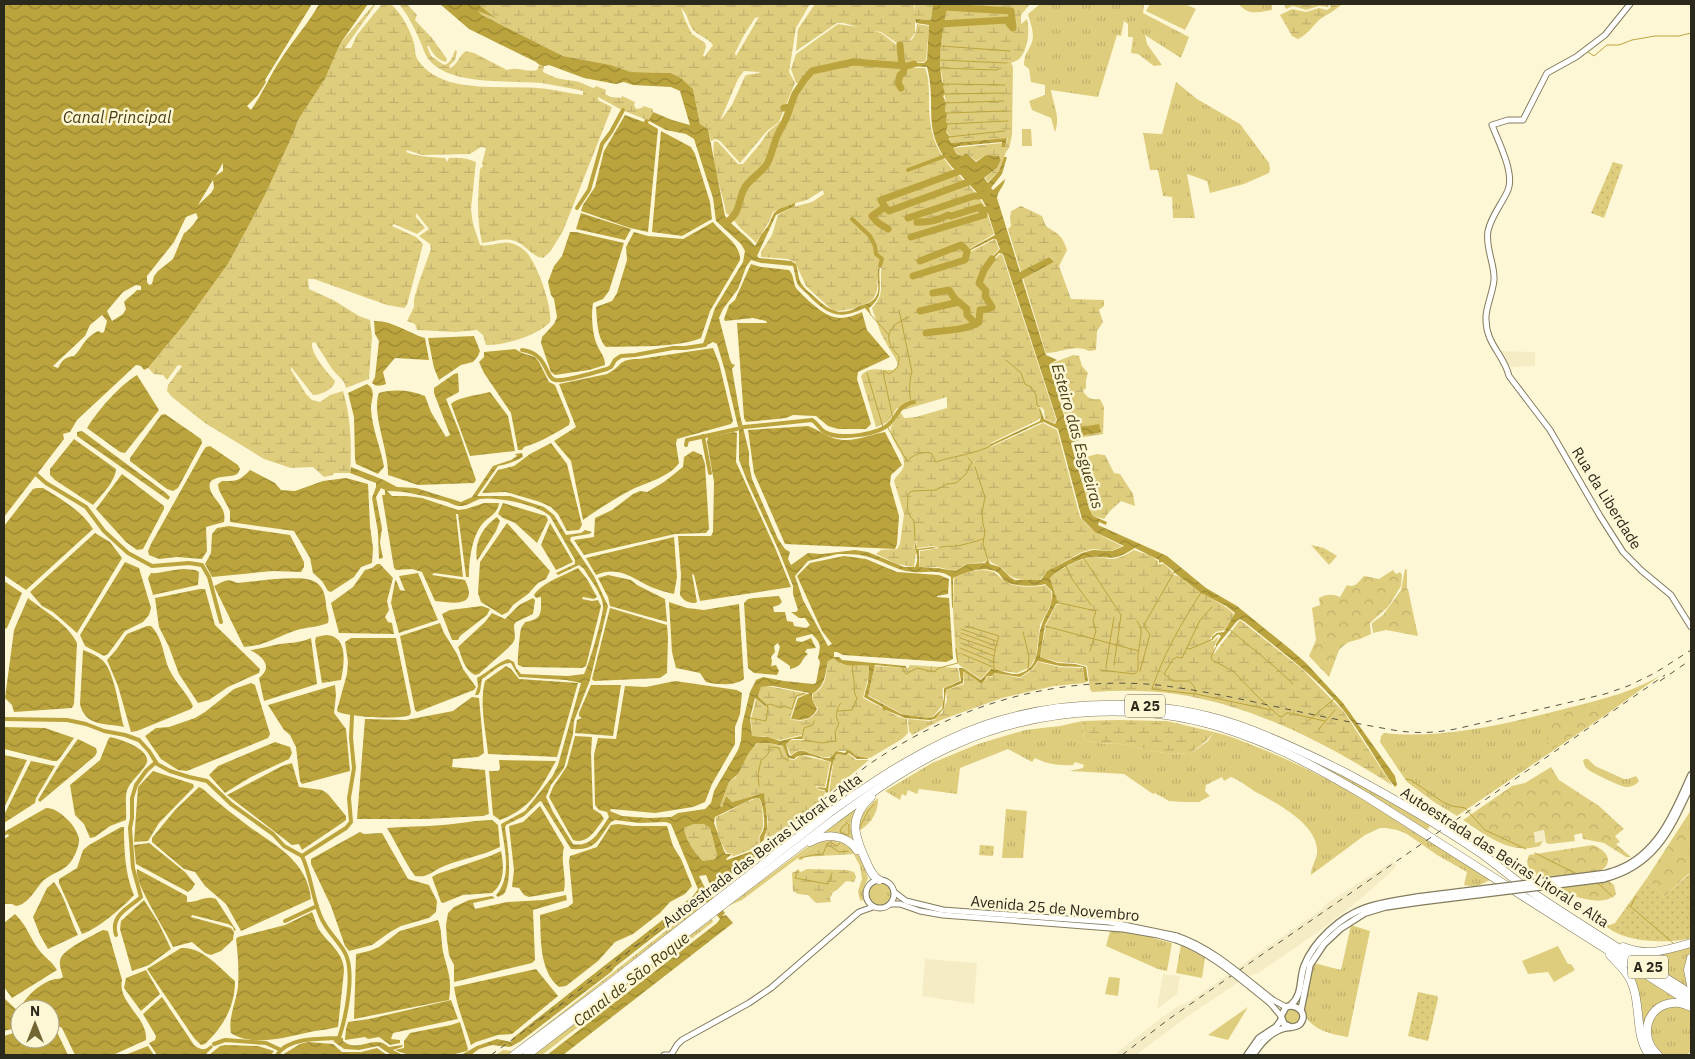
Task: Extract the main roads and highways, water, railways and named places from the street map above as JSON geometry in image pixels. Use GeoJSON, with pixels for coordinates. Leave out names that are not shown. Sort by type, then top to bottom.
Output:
{"type":"FeatureCollection","features":[{"type":"Feature","properties":{"kind":"highway","name":"Autoestrada das Beiras Litoral e Alta"},"geometry":{"type":"LineString","coordinates":[[528,1055],[850,798],[928,749],[986,725],[1051,709],[1087,705],[1121,704],[1198,714],[1236,724],[1275,739],[1324,762],[1374,788],[1428,820],[1483,855],[1535,894],[1691,994]]}},
{"type":"Feature","properties":{"kind":"highway","name":"Autoestrada das Beiras Litoral e Alta"},"geometry":{"type":"LineString","coordinates":[[723,900],[883,785],[932,756],[961,742],[990,731],[1028,721],[1069,715],[1121,712],[1159,714],[1234,731],[1272,746],[1320,770],[1367,797],[1691,1003]]}},
{"type":"Feature","properties":{"kind":"highway"},"geometry":{"type":"LineString","coordinates":[[879,880],[872,874],[854,830],[859,810],[883,785]]}},
{"type":"Feature","properties":{"kind":"highway"},"geometry":{"type":"LineString","coordinates":[[795,850],[822,837],[834,836],[846,840],[852,844],[860,855],[870,875],[869,884]]}},
{"type":"Feature","properties":{"kind":"highway","name":"Autoestrada das Beiras Litoral e Alta"},"geometry":{"type":"LineString","coordinates":[[514,1055],[552,1029],[705,914]]}},
{"type":"Feature","properties":{"kind":"highway"},"geometry":{"type":"LineString","coordinates":[[1605,939],[1628,949],[1642,952],[1659,951],[1691,943]]}},
{"type":"Feature","properties":{"kind":"highway"},"geometry":{"type":"LineString","coordinates":[[1606,949],[1626,972],[1633,986],[1641,1038],[1650,1055]]}},
{"type":"Feature","properties":{"kind":"highway"},"geometry":{"type":"LineString","coordinates":[[1691,958],[1688,973],[1691,985]]}},
{"type":"Feature","properties":{"kind":"highway"},"geometry":{"type":"LineString","coordinates":[[1658,1055],[1650,1046],[1646,1035],[1647,1024],[1651,1015],[1667,1004],[1680,1003],[1691,1007]]}},
{"type":"Feature","properties":{"kind":"main road"},"geometry":{"type":"LineString","coordinates":[[1602,877],[1634,862],[1657,840],[1691,775]]}},
{"type":"Feature","properties":{"kind":"main road"},"geometry":{"type":"LineString","coordinates":[[1247,1055],[1259,1038],[1276,1026],[1288,1006],[1299,995],[1302,974],[1308,959],[1318,943],[1332,928],[1363,908],[1385,902],[1419,900],[1613,876],[1633,868],[1651,854],[1670,828],[1691,785]]}},
{"type":"Feature","properties":{"kind":"main road"},"geometry":{"type":"LineString","coordinates":[[1253,1055],[1271,1034],[1297,1026],[1302,1020],[1301,1010],[1310,966],[1324,944],[1340,929],[1365,913],[1419,900]]}},
{"type":"Feature","properties":{"kind":"main road"},"geometry":{"type":"LineString","coordinates":[[1288,1006],[1296,1006],[1301,1010]]}},
{"type":"Feature","properties":{"kind":"main road"},"geometry":{"type":"LineString","coordinates":[[1281,1018],[1286,1026],[1291,1027]]}},
{"type":"Feature","properties":{"kind":"water","name":"Canal Principal"},"geometry":{"type":"Polygon","coordinates":[[[4,4],[312,4],[265,80],[266,82],[258,95],[247,106],[251,110],[277,65],[319,4],[368,4],[340,44],[325,79],[298,120],[264,197],[228,264],[186,322],[148,368],[144,370],[141,366],[136,365],[77,420],[70,432],[63,434],[64,439],[4,517],[4,4]],[[223,163],[215,176],[223,171],[223,163]],[[213,181],[198,205],[211,193],[214,188],[213,181]],[[196,213],[186,217],[174,242],[147,276],[149,285],[152,284],[154,276],[158,271],[173,259],[184,233],[198,218],[196,213]],[[136,285],[123,292],[107,311],[112,321],[123,314],[126,309],[124,302],[137,290],[141,290],[141,286],[136,285]],[[102,315],[90,325],[85,336],[53,366],[58,368],[64,359],[74,356],[89,337],[98,331],[104,332],[107,321],[102,315]]]}},
{"type":"Feature","properties":{"kind":"water"},"geometry":{"type":"Polygon","coordinates":[[[440,4],[478,4],[496,18],[478,11],[482,15],[563,56],[611,65],[631,72],[671,73],[681,78],[693,89],[700,124],[708,129],[725,216],[755,246],[774,213],[795,203],[795,206],[776,215],[757,256],[759,258],[791,261],[796,264],[800,281],[804,288],[827,307],[841,312],[852,310],[871,302],[875,298],[878,291],[878,269],[880,265],[880,288],[877,298],[869,308],[871,315],[865,308],[843,315],[825,310],[801,289],[797,283],[793,266],[761,263],[751,260],[746,267],[738,289],[723,309],[719,318],[730,360],[735,365],[732,369],[749,452],[752,479],[778,539],[785,549],[790,552],[788,559],[791,565],[808,553],[822,554],[855,550],[868,552],[904,567],[915,567],[917,557],[915,541],[917,549],[938,548],[919,550],[919,567],[956,571],[967,564],[985,563],[988,559],[990,564],[1000,567],[1015,580],[1041,580],[1047,571],[1082,553],[1093,550],[1112,551],[1124,546],[1095,532],[1082,519],[1058,429],[1044,422],[1040,423],[991,446],[991,444],[1040,421],[1040,408],[1044,419],[1055,424],[1057,420],[1003,254],[999,253],[986,267],[985,265],[1000,249],[996,239],[969,251],[965,260],[962,259],[967,251],[960,244],[964,245],[968,250],[995,235],[988,213],[982,211],[987,208],[980,196],[969,184],[963,185],[967,182],[959,173],[952,174],[955,170],[937,144],[933,132],[930,82],[927,67],[907,66],[905,63],[924,63],[927,60],[929,25],[916,23],[915,19],[931,20],[933,4],[947,4],[952,7],[947,9],[944,23],[948,25],[944,26],[940,54],[942,82],[946,84],[943,86],[945,94],[943,96],[946,103],[946,122],[948,124],[946,132],[950,137],[951,143],[1007,138],[1005,147],[1002,147],[1002,142],[953,148],[957,154],[962,156],[966,153],[976,162],[986,155],[999,156],[1001,160],[997,168],[984,178],[988,183],[999,171],[1004,157],[1007,157],[1002,174],[991,188],[993,190],[1005,179],[997,198],[1020,272],[1049,257],[1054,262],[1022,279],[1046,355],[1057,360],[1050,364],[1050,368],[1071,439],[1079,438],[1079,440],[1071,443],[1089,508],[1093,516],[1107,522],[1106,525],[1099,522],[1098,525],[1167,556],[1206,588],[1237,606],[1290,649],[1306,663],[1343,703],[1395,776],[1397,785],[1395,787],[1388,778],[1356,727],[1322,686],[1245,622],[1240,619],[1237,621],[1216,647],[1221,636],[1218,634],[1212,640],[1212,637],[1217,633],[1224,632],[1235,613],[1226,606],[1201,593],[1175,573],[1173,574],[1174,571],[1162,562],[1159,563],[1159,560],[1135,548],[1117,557],[1082,559],[1064,567],[1050,578],[1057,600],[1061,603],[1056,604],[1045,625],[1040,657],[1058,663],[1086,667],[1088,681],[1085,682],[1083,667],[1060,666],[1038,661],[1032,669],[1020,677],[995,673],[992,676],[987,676],[982,684],[963,671],[963,683],[946,690],[944,708],[935,719],[929,720],[905,718],[886,710],[883,711],[882,707],[864,697],[868,682],[869,666],[841,664],[834,658],[828,661],[822,683],[817,691],[812,694],[812,699],[817,709],[809,718],[791,719],[798,698],[810,693],[773,686],[761,687],[758,696],[767,705],[766,707],[755,698],[750,718],[752,736],[768,737],[780,741],[801,736],[804,739],[792,739],[786,744],[791,756],[798,751],[804,751],[830,758],[836,751],[845,753],[847,750],[856,756],[868,759],[857,759],[849,753],[846,755],[837,754],[832,766],[828,792],[826,793],[825,790],[817,787],[826,788],[831,762],[806,755],[797,756],[794,759],[788,758],[783,746],[757,743],[748,754],[738,774],[729,782],[720,806],[722,807],[726,796],[732,802],[764,793],[767,829],[764,840],[760,843],[764,821],[763,807],[759,798],[752,799],[715,817],[714,823],[724,851],[726,854],[732,854],[727,860],[769,845],[780,838],[712,889],[706,875],[699,876],[704,886],[725,913],[722,916],[726,915],[733,923],[563,1055],[547,1055],[717,923],[720,919],[703,898],[521,1041],[510,1047],[492,1045],[479,1049],[471,1055],[461,1055],[477,1046],[497,1039],[511,1042],[513,1038],[529,1025],[693,896],[698,889],[671,824],[666,822],[639,823],[615,820],[611,822],[592,846],[571,849],[541,801],[524,816],[506,825],[509,862],[507,888],[504,894],[498,897],[496,895],[501,887],[506,870],[501,824],[525,811],[552,777],[558,765],[581,683],[566,680],[519,677],[511,663],[507,663],[482,679],[480,692],[478,695],[475,695],[478,686],[477,678],[508,659],[514,662],[521,674],[568,676],[584,674],[601,620],[603,603],[596,587],[584,569],[579,565],[558,575],[556,573],[575,564],[575,560],[550,516],[544,512],[527,505],[506,500],[487,498],[458,506],[446,501],[416,494],[387,491],[392,496],[422,498],[458,510],[484,503],[499,503],[496,511],[477,532],[471,555],[469,577],[466,577],[458,514],[456,514],[463,577],[434,573],[432,575],[465,580],[469,595],[462,602],[435,601],[422,572],[412,569],[396,570],[394,568],[382,495],[385,495],[385,490],[381,488],[376,497],[382,528],[380,543],[383,558],[379,559],[378,532],[372,498],[376,483],[350,473],[351,467],[397,487],[416,488],[461,502],[472,497],[493,466],[511,460],[517,456],[515,454],[522,453],[523,457],[520,459],[498,466],[477,496],[510,496],[544,507],[554,515],[566,535],[581,533],[585,530],[592,532],[571,537],[570,540],[594,576],[608,606],[590,680],[574,721],[573,734],[564,768],[551,785],[546,797],[573,844],[580,845],[590,841],[609,817],[607,812],[599,810],[595,805],[594,755],[598,738],[616,739],[625,686],[646,687],[675,681],[737,690],[742,693],[740,714],[735,727],[735,744],[712,784],[705,802],[693,807],[655,813],[611,809],[610,811],[622,816],[671,817],[678,813],[705,809],[711,803],[714,791],[738,750],[750,692],[756,680],[763,677],[813,684],[816,683],[820,662],[818,658],[820,644],[812,634],[796,638],[796,641],[802,642],[811,638],[816,648],[807,649],[805,652],[808,654],[800,665],[790,669],[790,666],[777,657],[780,647],[778,643],[774,646],[775,652],[771,657],[771,666],[776,665],[779,671],[777,675],[754,673],[748,668],[744,603],[748,599],[779,596],[782,602],[773,607],[774,612],[785,612],[787,621],[793,622],[794,626],[806,628],[810,625],[805,618],[799,618],[791,612],[798,610],[793,594],[793,586],[739,460],[739,431],[717,344],[713,342],[707,345],[703,344],[715,308],[743,262],[745,251],[741,244],[716,221],[713,198],[694,139],[686,134],[666,130],[649,121],[648,123],[658,129],[648,232],[630,228],[581,211],[595,187],[604,151],[625,115],[644,122],[645,119],[649,120],[653,112],[690,125],[680,91],[671,87],[633,85],[624,82],[616,84],[584,78],[549,65],[542,66],[469,29],[440,4]],[[838,554],[808,561],[795,576],[803,600],[828,646],[832,644],[822,631],[797,576],[810,563],[844,556],[866,559],[897,572],[939,575],[949,579],[948,594],[937,597],[949,598],[953,659],[946,662],[843,655],[834,652],[834,657],[839,657],[842,660],[906,666],[906,668],[875,665],[868,696],[901,714],[933,717],[942,709],[944,688],[961,681],[959,668],[963,668],[981,680],[991,669],[1017,674],[1021,673],[1028,670],[1035,660],[1041,627],[1052,601],[1052,591],[1045,584],[1031,586],[1014,584],[1006,582],[995,571],[973,570],[953,578],[952,608],[951,577],[937,572],[906,571],[865,556],[838,554]],[[694,824],[684,828],[691,846],[703,861],[715,859],[717,855],[710,828],[704,824],[694,824]]]}},
{"type":"Feature","properties":{"kind":"water"},"geometry":{"type":"Polygon","coordinates":[[[661,131],[691,147],[710,202],[712,219],[682,236],[652,232],[661,131]]]}},
{"type":"Feature","properties":{"kind":"water"},"geometry":{"type":"Polygon","coordinates":[[[581,213],[631,229],[625,240],[576,229],[581,213]]]}},
{"type":"Feature","properties":{"kind":"water"},"geometry":{"type":"Polygon","coordinates":[[[713,222],[734,244],[740,260],[710,311],[701,338],[668,345],[606,347],[599,334],[596,307],[612,301],[617,293],[627,260],[626,247],[634,232],[648,236],[683,239],[713,222]]]}},
{"type":"Feature","properties":{"kind":"water"},"geometry":{"type":"Polygon","coordinates":[[[570,232],[624,243],[609,291],[603,299],[593,303],[593,331],[596,342],[604,357],[605,365],[589,370],[555,375],[551,372],[541,343],[542,337],[554,324],[557,317],[554,299],[548,282],[554,266],[562,256],[570,232]]]}},
{"type":"Feature","properties":{"kind":"water"},"geometry":{"type":"Polygon","coordinates":[[[751,264],[789,270],[798,290],[810,302],[828,315],[840,318],[862,312],[867,330],[890,357],[858,372],[857,379],[871,424],[866,429],[838,429],[828,426],[816,416],[793,415],[786,418],[746,422],[744,418],[737,323],[767,323],[766,321],[753,318],[725,321],[724,319],[729,305],[735,300],[751,264]]]}},
{"type":"Feature","properties":{"kind":"water"},"geometry":{"type":"Polygon","coordinates":[[[374,321],[394,325],[425,338],[429,360],[395,358],[383,372],[386,384],[379,386],[372,383],[375,377],[379,341],[375,334],[374,321]]]}},
{"type":"Feature","properties":{"kind":"water"},"geometry":{"type":"Polygon","coordinates":[[[474,336],[480,351],[478,356],[473,362],[461,365],[439,380],[434,368],[428,338],[474,336]]]}},
{"type":"Feature","properties":{"kind":"water"},"geometry":{"type":"Polygon","coordinates":[[[713,348],[719,363],[733,421],[731,424],[677,439],[679,463],[675,468],[651,482],[620,496],[583,520],[571,461],[554,441],[576,427],[559,384],[607,374],[627,360],[713,348]]]}},
{"type":"Feature","properties":{"kind":"water"},"geometry":{"type":"Polygon","coordinates":[[[515,349],[535,357],[539,362],[549,382],[555,385],[570,421],[569,425],[553,435],[524,447],[522,450],[518,450],[511,413],[484,373],[479,362],[484,357],[484,352],[515,349]]]}},
{"type":"Feature","properties":{"kind":"water"},"geometry":{"type":"Polygon","coordinates":[[[458,373],[459,392],[446,399],[476,480],[474,483],[418,485],[388,475],[388,465],[377,411],[379,393],[402,391],[425,396],[431,412],[446,437],[450,435],[434,393],[434,388],[458,373]]]}},
{"type":"Feature","properties":{"kind":"water"},"geometry":{"type":"Polygon","coordinates":[[[137,375],[159,410],[125,453],[120,452],[87,428],[109,399],[130,379],[137,375]]]}},
{"type":"Feature","properties":{"kind":"water"},"geometry":{"type":"Polygon","coordinates":[[[367,384],[373,392],[372,416],[384,467],[378,474],[356,464],[355,459],[354,417],[348,393],[367,384]]]}},
{"type":"Feature","properties":{"kind":"water"},"geometry":{"type":"Polygon","coordinates":[[[490,392],[508,416],[515,451],[470,456],[451,404],[464,398],[490,392]]]}},
{"type":"Feature","properties":{"kind":"water"},"geometry":{"type":"Polygon","coordinates":[[[165,414],[201,439],[202,443],[178,488],[173,491],[167,489],[130,461],[130,458],[161,415],[165,414]]]}},
{"type":"Feature","properties":{"kind":"water"},"geometry":{"type":"Polygon","coordinates":[[[1099,424],[1101,432],[1080,436],[1075,433],[1074,428],[1099,424]]]}},
{"type":"Feature","properties":{"kind":"water"},"geometry":{"type":"Polygon","coordinates":[[[808,426],[840,440],[853,440],[885,432],[902,465],[891,475],[890,484],[899,516],[895,549],[785,544],[754,473],[748,430],[808,426]]]}},
{"type":"Feature","properties":{"kind":"water"},"geometry":{"type":"Polygon","coordinates":[[[82,431],[166,493],[170,497],[168,500],[77,436],[77,432],[82,431]]]}},
{"type":"Feature","properties":{"kind":"water"},"geometry":{"type":"Polygon","coordinates":[[[737,433],[736,462],[791,587],[700,601],[694,575],[692,574],[697,602],[690,603],[680,595],[681,575],[678,536],[711,536],[713,532],[714,482],[707,442],[708,437],[737,433]]]}},
{"type":"Feature","properties":{"kind":"water"},"geometry":{"type":"Polygon","coordinates":[[[74,439],[116,469],[110,484],[93,505],[50,475],[50,469],[74,439]]]}},
{"type":"Feature","properties":{"kind":"water"},"geometry":{"type":"Polygon","coordinates":[[[551,443],[567,464],[582,525],[579,530],[567,531],[558,514],[551,507],[540,502],[506,492],[482,493],[498,470],[514,466],[530,454],[551,443]]]}},
{"type":"Feature","properties":{"kind":"water"},"geometry":{"type":"Polygon","coordinates":[[[210,446],[238,465],[240,469],[236,475],[216,478],[210,484],[210,490],[224,512],[224,522],[206,527],[207,551],[202,559],[177,557],[159,559],[149,555],[148,551],[151,544],[203,451],[206,447],[210,446]]]}},
{"type":"Feature","properties":{"kind":"water"},"geometry":{"type":"Polygon","coordinates":[[[693,451],[702,455],[705,464],[709,529],[706,533],[675,534],[584,555],[574,540],[594,537],[595,518],[612,510],[633,494],[640,491],[647,492],[664,482],[683,467],[684,457],[693,451]]]}},
{"type":"Feature","properties":{"kind":"water"},"geometry":{"type":"Polygon","coordinates":[[[250,470],[275,483],[281,490],[295,491],[323,481],[346,478],[368,484],[373,548],[372,563],[361,567],[354,577],[331,592],[313,573],[310,558],[294,531],[230,522],[230,511],[219,490],[218,484],[222,481],[238,480],[250,470]]]}},
{"type":"Feature","properties":{"kind":"water"},"geometry":{"type":"Polygon","coordinates":[[[122,474],[164,506],[143,549],[137,550],[126,542],[96,509],[122,474]]]}},
{"type":"Feature","properties":{"kind":"water"},"geometry":{"type":"Polygon","coordinates":[[[43,488],[70,506],[83,516],[93,529],[26,590],[4,575],[4,526],[33,489],[43,488]]]}},
{"type":"Feature","properties":{"kind":"water"},"geometry":{"type":"Polygon","coordinates":[[[503,503],[546,516],[548,520],[537,543],[515,523],[498,514],[503,503]]]}},
{"type":"Feature","properties":{"kind":"water"},"geometry":{"type":"Polygon","coordinates":[[[497,517],[500,521],[496,531],[477,561],[476,554],[480,536],[497,517]]]}},
{"type":"Feature","properties":{"kind":"water"},"geometry":{"type":"Polygon","coordinates":[[[507,523],[550,571],[546,579],[538,583],[528,594],[513,605],[508,612],[502,615],[481,602],[478,593],[480,562],[507,523]]]}},
{"type":"Feature","properties":{"kind":"water"},"geometry":{"type":"Polygon","coordinates":[[[550,523],[573,562],[556,570],[541,545],[550,523]]]}},
{"type":"Feature","properties":{"kind":"water"},"geometry":{"type":"Polygon","coordinates":[[[229,526],[290,535],[304,562],[304,567],[301,572],[273,571],[212,577],[205,564],[211,553],[212,534],[217,528],[229,526]]]}},
{"type":"Feature","properties":{"kind":"water"},"geometry":{"type":"Polygon","coordinates":[[[95,533],[110,542],[122,558],[77,633],[53,612],[42,606],[30,592],[95,533]]]}},
{"type":"Feature","properties":{"kind":"water"},"geometry":{"type":"Polygon","coordinates":[[[674,537],[677,577],[674,594],[654,588],[618,572],[604,572],[596,575],[586,558],[674,537]]]}},
{"type":"Feature","properties":{"kind":"water"},"geometry":{"type":"Polygon","coordinates":[[[125,562],[139,568],[151,608],[149,615],[143,622],[125,631],[108,654],[104,656],[85,646],[80,635],[125,562]]]}},
{"type":"Feature","properties":{"kind":"water"},"geometry":{"type":"Polygon","coordinates":[[[380,564],[393,578],[387,601],[389,610],[385,617],[388,622],[392,623],[394,634],[339,633],[331,603],[353,587],[365,570],[380,564]]]}},
{"type":"Feature","properties":{"kind":"water"},"geometry":{"type":"Polygon","coordinates":[[[578,568],[597,597],[594,599],[583,597],[582,599],[598,600],[601,606],[586,666],[582,668],[523,667],[518,665],[521,628],[525,622],[538,617],[541,611],[541,597],[536,598],[534,595],[546,584],[578,568]]]}},
{"type":"Feature","properties":{"kind":"water"},"geometry":{"type":"Polygon","coordinates":[[[184,569],[199,572],[198,585],[153,595],[148,578],[151,573],[184,569]]]}},
{"type":"Feature","properties":{"kind":"water"},"geometry":{"type":"Polygon","coordinates":[[[418,573],[438,620],[399,633],[391,603],[395,581],[400,590],[405,591],[399,576],[418,573]]]}},
{"type":"Feature","properties":{"kind":"water"},"geometry":{"type":"Polygon","coordinates":[[[608,575],[631,580],[665,599],[667,622],[610,606],[608,597],[598,578],[608,575]]]}},
{"type":"Feature","properties":{"kind":"water"},"geometry":{"type":"Polygon","coordinates":[[[301,578],[315,582],[321,587],[324,594],[328,623],[297,630],[265,643],[244,647],[214,586],[228,580],[237,583],[301,578]]]}},
{"type":"Feature","properties":{"kind":"water"},"geometry":{"type":"Polygon","coordinates":[[[4,581],[22,593],[7,628],[4,629],[4,581]]]}},
{"type":"Feature","properties":{"kind":"water"},"geometry":{"type":"Polygon","coordinates":[[[205,589],[215,625],[260,669],[259,673],[228,687],[209,700],[198,703],[179,674],[159,627],[155,598],[205,589]]]}},
{"type":"Feature","properties":{"kind":"water"},"geometry":{"type":"Polygon","coordinates":[[[28,598],[61,623],[77,643],[74,704],[72,708],[14,712],[12,705],[5,698],[14,630],[28,598]]]}},
{"type":"Feature","properties":{"kind":"water"},"geometry":{"type":"Polygon","coordinates":[[[533,598],[535,600],[533,614],[516,622],[514,625],[514,641],[479,674],[471,673],[464,663],[458,647],[492,613],[505,619],[519,605],[533,598]]]}},
{"type":"Feature","properties":{"kind":"water"},"geometry":{"type":"Polygon","coordinates":[[[669,602],[687,608],[704,610],[739,604],[744,679],[731,684],[711,683],[706,682],[700,673],[676,668],[672,652],[669,602]]]}},
{"type":"Feature","properties":{"kind":"water"},"geometry":{"type":"Polygon","coordinates":[[[482,606],[490,609],[487,615],[460,636],[458,640],[452,640],[442,614],[450,610],[482,606]]]}},
{"type":"Feature","properties":{"kind":"water"},"geometry":{"type":"Polygon","coordinates":[[[610,608],[667,625],[667,673],[660,678],[594,681],[592,679],[610,608]]]}},
{"type":"Feature","properties":{"kind":"water"},"geometry":{"type":"Polygon","coordinates":[[[440,623],[463,669],[476,687],[474,690],[417,712],[415,710],[400,636],[440,623]]]}},
{"type":"Feature","properties":{"kind":"water"},"geometry":{"type":"Polygon","coordinates":[[[151,626],[158,636],[169,669],[193,706],[191,709],[131,732],[118,686],[107,660],[127,634],[151,626]]]}},
{"type":"Feature","properties":{"kind":"water"},"geometry":{"type":"Polygon","coordinates":[[[326,635],[338,640],[342,646],[344,659],[341,680],[322,683],[315,641],[316,637],[326,635]]]}},
{"type":"Feature","properties":{"kind":"water"},"geometry":{"type":"Polygon","coordinates":[[[311,638],[317,684],[264,701],[259,678],[266,669],[266,665],[259,655],[250,650],[311,638]]]}},
{"type":"Feature","properties":{"kind":"water"},"geometry":{"type":"Polygon","coordinates":[[[351,638],[396,638],[411,712],[410,715],[404,717],[374,717],[338,712],[347,674],[348,662],[345,642],[351,638]]]}},
{"type":"Feature","properties":{"kind":"water"},"geometry":{"type":"Polygon","coordinates":[[[83,650],[101,659],[106,664],[116,691],[124,727],[97,723],[86,717],[80,704],[83,650]]]}},
{"type":"Feature","properties":{"kind":"water"},"geometry":{"type":"Polygon","coordinates":[[[506,666],[519,679],[578,683],[557,757],[488,754],[483,690],[485,681],[506,666]]]}},
{"type":"Feature","properties":{"kind":"water"},"geometry":{"type":"Polygon","coordinates":[[[251,683],[255,685],[270,734],[268,738],[187,771],[178,770],[161,759],[145,736],[156,728],[169,727],[195,718],[234,689],[251,683]]]}},
{"type":"Feature","properties":{"kind":"water"},"geometry":{"type":"Polygon","coordinates":[[[335,685],[334,713],[346,729],[350,771],[302,784],[296,747],[290,735],[284,730],[268,705],[335,685]]]}},
{"type":"Feature","properties":{"kind":"water"},"geometry":{"type":"Polygon","coordinates":[[[591,685],[621,685],[613,736],[575,733],[577,720],[582,718],[579,716],[579,713],[591,685]]]}},
{"type":"Feature","properties":{"kind":"water"},"geometry":{"type":"Polygon","coordinates":[[[472,697],[479,698],[484,753],[478,757],[453,759],[452,767],[485,770],[489,814],[483,816],[426,819],[357,819],[365,719],[406,720],[453,711],[472,697]]]}},
{"type":"Feature","properties":{"kind":"water"},"geometry":{"type":"Polygon","coordinates":[[[4,727],[45,728],[74,738],[60,758],[57,761],[53,761],[4,749],[4,727]]]}},
{"type":"Feature","properties":{"kind":"water"},"geometry":{"type":"Polygon","coordinates":[[[575,736],[592,737],[593,809],[601,814],[604,819],[592,835],[579,841],[573,840],[549,797],[553,787],[567,766],[575,736]]]}},
{"type":"Feature","properties":{"kind":"water"},"geometry":{"type":"Polygon","coordinates":[[[110,737],[127,742],[139,749],[147,757],[147,762],[127,791],[126,820],[110,826],[95,837],[90,838],[84,824],[75,815],[70,785],[100,760],[110,737]]]}},
{"type":"Feature","properties":{"kind":"water"},"geometry":{"type":"Polygon","coordinates":[[[78,739],[96,748],[95,756],[40,802],[38,800],[78,739]]]}},
{"type":"Feature","properties":{"kind":"water"},"geometry":{"type":"Polygon","coordinates":[[[275,742],[290,747],[292,753],[289,759],[251,777],[225,793],[209,775],[218,766],[275,742]]]}},
{"type":"Feature","properties":{"kind":"water"},"geometry":{"type":"Polygon","coordinates":[[[4,755],[27,760],[4,808],[4,755]]]}},
{"type":"Feature","properties":{"kind":"water"},"geometry":{"type":"Polygon","coordinates":[[[499,760],[556,761],[540,789],[528,803],[520,810],[500,820],[493,815],[489,771],[498,771],[500,769],[499,760]]]}},
{"type":"Feature","properties":{"kind":"water"},"geometry":{"type":"Polygon","coordinates":[[[31,761],[55,766],[35,803],[4,823],[4,815],[31,761]]]}},
{"type":"Feature","properties":{"kind":"water"},"geometry":{"type":"Polygon","coordinates":[[[292,763],[299,787],[322,790],[328,794],[346,816],[346,820],[302,850],[299,844],[292,845],[227,795],[282,766],[292,763]]]}},
{"type":"Feature","properties":{"kind":"water"},"geometry":{"type":"Polygon","coordinates":[[[153,771],[193,784],[194,787],[159,823],[148,841],[134,842],[138,787],[153,771]]]}},
{"type":"Feature","properties":{"kind":"water"},"geometry":{"type":"Polygon","coordinates":[[[199,787],[290,857],[304,875],[311,899],[241,931],[226,904],[205,886],[195,872],[184,869],[152,842],[152,838],[175,810],[199,787]]]}},
{"type":"Feature","properties":{"kind":"water"},"geometry":{"type":"Polygon","coordinates":[[[540,806],[564,847],[565,885],[564,891],[529,897],[524,895],[519,888],[512,887],[514,870],[509,826],[523,822],[540,806]]]}},
{"type":"Feature","properties":{"kind":"water"},"geometry":{"type":"Polygon","coordinates":[[[46,808],[58,812],[66,818],[77,833],[79,838],[76,853],[67,866],[44,880],[32,896],[21,905],[4,904],[4,839],[9,836],[8,834],[4,836],[4,832],[46,808]]]}},
{"type":"Feature","properties":{"kind":"water"},"geometry":{"type":"Polygon","coordinates":[[[492,820],[498,825],[500,847],[444,866],[423,876],[415,876],[387,828],[435,826],[492,820]]]}},
{"type":"Feature","properties":{"kind":"water"},"geometry":{"type":"Polygon","coordinates":[[[611,825],[667,826],[673,846],[681,859],[692,886],[685,894],[670,902],[660,913],[633,934],[615,942],[598,961],[566,986],[559,987],[552,980],[544,963],[540,915],[568,907],[573,903],[570,856],[597,847],[611,825]]]}},
{"type":"Feature","properties":{"kind":"water"},"geometry":{"type":"Polygon","coordinates":[[[124,827],[127,870],[134,895],[110,917],[82,934],[59,883],[59,879],[77,868],[83,850],[124,827]]]}},
{"type":"Feature","properties":{"kind":"water"},"geometry":{"type":"Polygon","coordinates":[[[360,832],[364,834],[382,833],[408,879],[429,885],[437,901],[436,912],[429,918],[401,926],[372,945],[349,951],[345,946],[331,906],[311,864],[311,859],[360,832]]]}},
{"type":"Feature","properties":{"kind":"water"},"geometry":{"type":"Polygon","coordinates":[[[149,843],[185,872],[195,884],[192,889],[188,892],[136,864],[134,845],[149,843]]]}},
{"type":"Feature","properties":{"kind":"water"},"geometry":{"type":"Polygon","coordinates":[[[501,851],[503,868],[501,879],[492,893],[463,895],[443,903],[441,902],[432,877],[501,851]]]}},
{"type":"Feature","properties":{"kind":"water"},"geometry":{"type":"Polygon","coordinates":[[[137,869],[187,896],[187,902],[208,898],[216,899],[236,930],[234,931],[233,927],[228,924],[192,915],[191,917],[231,928],[234,932],[233,940],[221,951],[211,955],[205,953],[192,942],[173,947],[145,896],[137,876],[137,869]]]}},
{"type":"Feature","properties":{"kind":"water"},"geometry":{"type":"Polygon","coordinates":[[[54,882],[62,894],[78,935],[48,949],[33,917],[47,888],[54,882]]]}},
{"type":"Feature","properties":{"kind":"water"},"geometry":{"type":"Polygon","coordinates":[[[566,895],[567,900],[533,910],[535,960],[532,963],[454,982],[454,965],[449,955],[446,925],[448,913],[454,907],[469,900],[492,896],[495,898],[473,903],[475,909],[507,902],[543,900],[566,895]]]}},
{"type":"Feature","properties":{"kind":"water"},"geometry":{"type":"Polygon","coordinates":[[[144,900],[158,922],[171,949],[149,965],[132,971],[120,929],[121,921],[144,900]]]}},
{"type":"Feature","properties":{"kind":"water"},"geometry":{"type":"Polygon","coordinates":[[[312,912],[319,929],[342,959],[344,971],[338,1027],[272,1040],[250,1040],[231,1033],[231,1016],[238,987],[236,939],[285,925],[312,912]]]}},
{"type":"Feature","properties":{"kind":"water"},"geometry":{"type":"Polygon","coordinates":[[[15,914],[39,950],[57,970],[12,998],[4,987],[4,923],[15,914]]]}},
{"type":"Feature","properties":{"kind":"water"},"geometry":{"type":"Polygon","coordinates":[[[438,920],[450,980],[449,1000],[354,1019],[356,954],[379,947],[400,931],[438,920]]]}},
{"type":"Feature","properties":{"kind":"water"},"geometry":{"type":"Polygon","coordinates":[[[103,930],[108,931],[122,980],[124,996],[142,1024],[146,1040],[113,1055],[75,1055],[60,1027],[60,999],[27,999],[40,986],[63,977],[60,967],[61,957],[78,943],[103,930]]]}},
{"type":"Feature","properties":{"kind":"water"},"geometry":{"type":"Polygon","coordinates":[[[181,948],[189,948],[204,954],[235,981],[233,999],[227,1016],[217,1031],[205,1044],[201,1045],[194,1038],[147,969],[181,948]]]}},
{"type":"Feature","properties":{"kind":"water"},"geometry":{"type":"Polygon","coordinates":[[[536,969],[558,996],[512,1034],[498,1035],[471,1045],[454,987],[536,969]]]}},
{"type":"Feature","properties":{"kind":"water"},"geometry":{"type":"Polygon","coordinates":[[[146,970],[160,994],[141,1011],[124,988],[126,978],[146,970]]]}},
{"type":"Feature","properties":{"kind":"water"},"geometry":{"type":"Polygon","coordinates":[[[162,997],[194,1045],[202,1049],[211,1045],[213,1047],[205,1055],[157,1055],[149,1043],[155,1040],[156,1036],[143,1014],[162,997]]]}},
{"type":"Feature","properties":{"kind":"water"},"geometry":{"type":"Polygon","coordinates":[[[4,998],[10,1004],[10,1030],[4,1031],[4,998]]]}},
{"type":"Feature","properties":{"kind":"water"},"geometry":{"type":"Polygon","coordinates":[[[451,1000],[458,1019],[393,1033],[391,1039],[400,1040],[400,1043],[390,1045],[379,1037],[345,1040],[348,1022],[451,1000]]]}},
{"type":"Feature","properties":{"kind":"water"},"geometry":{"type":"Polygon","coordinates":[[[460,1022],[467,1051],[451,1055],[421,1056],[395,1050],[404,1048],[404,1041],[410,1033],[460,1022]]]}},
{"type":"Feature","properties":{"kind":"water"},"geometry":{"type":"Polygon","coordinates":[[[10,1034],[10,1049],[60,1049],[60,1038],[68,1055],[4,1055],[4,1036],[10,1034]]]}},
{"type":"Feature","properties":{"kind":"water"},"geometry":{"type":"Polygon","coordinates":[[[343,1038],[343,1041],[354,1045],[378,1042],[389,1047],[403,1045],[393,1050],[403,1055],[391,1055],[378,1046],[359,1050],[344,1049],[333,1041],[343,1038]]]}},
{"type":"Feature","properties":{"kind":"water"},"geometry":{"type":"Polygon","coordinates":[[[308,1042],[333,1044],[342,1052],[361,1052],[377,1048],[387,1055],[282,1055],[300,1044],[308,1042]]]}},
{"type":"Feature","properties":{"kind":"water"},"geometry":{"type":"Polygon","coordinates":[[[148,1046],[154,1055],[125,1055],[148,1046]]]}},
{"type":"Feature","properties":{"kind":"water"},"geometry":{"type":"Polygon","coordinates":[[[220,1046],[258,1046],[274,1051],[271,1055],[209,1055],[220,1046]]]}},
{"type":"Feature","properties":{"kind":"waterway"},"geometry":{"type":"LineString","coordinates":[[944,7],[1011,11],[1013,28]]}},
{"type":"Feature","properties":{"kind":"waterway"},"geometry":{"type":"LineString","coordinates":[[940,24],[1007,20],[1011,26]]}},
{"type":"Feature","properties":{"kind":"waterway"},"geometry":{"type":"LineString","coordinates":[[1588,52],[1594,56],[1607,45],[1619,45],[1632,40],[1655,36],[1679,36],[1691,33]]}},
{"type":"Feature","properties":{"kind":"waterway"},"geometry":{"type":"LineString","coordinates":[[900,45],[902,66],[904,68],[898,83],[901,88]]}},
{"type":"Feature","properties":{"kind":"waterway"},"geometry":{"type":"LineString","coordinates":[[941,46],[1010,51]]}},
{"type":"Feature","properties":{"kind":"waterway"},"geometry":{"type":"LineString","coordinates":[[940,60],[1007,63]]}},
{"type":"Feature","properties":{"kind":"waterway"},"geometry":{"type":"LineString","coordinates":[[784,108],[790,107],[795,94],[812,71],[853,62],[907,66],[914,64]]}},
{"type":"Feature","properties":{"kind":"waterway"},"geometry":{"type":"LineString","coordinates":[[940,68],[996,70],[1001,68]]}},
{"type":"Feature","properties":{"kind":"waterway"},"geometry":{"type":"LineString","coordinates":[[946,84],[1005,85]]}},
{"type":"Feature","properties":{"kind":"waterway"},"geometry":{"type":"LineString","coordinates":[[945,94],[1004,93]]}},
{"type":"Feature","properties":{"kind":"waterway"},"geometry":{"type":"LineString","coordinates":[[945,103],[1004,101]]}},
{"type":"Feature","properties":{"kind":"waterway"},"geometry":{"type":"LineString","coordinates":[[725,223],[737,211],[745,187],[767,164],[776,139],[788,116],[790,107]]}},
{"type":"Feature","properties":{"kind":"waterway"},"geometry":{"type":"LineString","coordinates":[[577,208],[589,190],[602,144],[623,110]]}},
{"type":"Feature","properties":{"kind":"waterway"},"geometry":{"type":"LineString","coordinates":[[947,113],[1006,111]]}},
{"type":"Feature","properties":{"kind":"waterway"},"geometry":{"type":"LineString","coordinates":[[946,124],[1008,121]]}},
{"type":"Feature","properties":{"kind":"waterway"},"geometry":{"type":"LineString","coordinates":[[948,137],[1005,131]]}},
{"type":"Feature","properties":{"kind":"waterway"},"geometry":{"type":"LineString","coordinates":[[908,170],[948,155]]}},
{"type":"Feature","properties":{"kind":"waterway"},"geometry":{"type":"LineString","coordinates":[[885,207],[881,200],[960,171]]}},
{"type":"Feature","properties":{"kind":"waterway"},"geometry":{"type":"LineString","coordinates":[[888,229],[877,222],[872,216],[885,207],[889,211],[971,181]]}},
{"type":"Feature","properties":{"kind":"waterway"},"geometry":{"type":"LineString","coordinates":[[908,218],[974,196],[987,194]]}},
{"type":"Feature","properties":{"kind":"waterway"},"geometry":{"type":"LineString","coordinates":[[917,222],[933,221],[980,207],[982,211],[990,209]]}},
{"type":"Feature","properties":{"kind":"waterway"},"geometry":{"type":"LineString","coordinates":[[911,237],[984,215],[982,211]]}},
{"type":"Feature","properties":{"kind":"waterway"},"geometry":{"type":"LineString","coordinates":[[852,219],[870,236],[875,246],[876,254],[882,259],[880,266]]}},
{"type":"Feature","properties":{"kind":"waterway"},"geometry":{"type":"LineString","coordinates":[[920,261],[961,245],[967,251]]}},
{"type":"Feature","properties":{"kind":"waterway"},"geometry":{"type":"LineString","coordinates":[[913,276],[965,260],[967,252]]}},
{"type":"Feature","properties":{"kind":"waterway"},"geometry":{"type":"LineString","coordinates":[[926,333],[961,329],[979,322],[980,310],[992,307],[985,296],[986,291],[979,283],[984,270],[992,259]]}},
{"type":"Feature","properties":{"kind":"waterway"},"geometry":{"type":"LineString","coordinates":[[933,293],[949,290],[955,299],[967,309],[967,315],[976,324]]}},
{"type":"Feature","properties":{"kind":"waterway"},"geometry":{"type":"LineString","coordinates":[[920,311],[959,302]]}},
{"type":"Feature","properties":{"kind":"waterway"},"geometry":{"type":"LineString","coordinates":[[899,310],[912,372],[910,379],[911,402]]}},
{"type":"Feature","properties":{"kind":"waterway"},"geometry":{"type":"LineString","coordinates":[[870,314],[889,335]]}},
{"type":"Feature","properties":{"kind":"waterway"},"geometry":{"type":"LineString","coordinates":[[893,419],[883,372],[889,374],[896,369],[899,356],[890,344],[889,333],[896,324],[909,317]]}},
{"type":"Feature","properties":{"kind":"waterway"},"geometry":{"type":"LineString","coordinates":[[522,350],[537,356],[549,375],[555,380],[560,380],[607,369],[621,356],[705,345],[707,341]]}},
{"type":"Feature","properties":{"kind":"waterway"},"geometry":{"type":"LineString","coordinates":[[1006,360],[1021,373],[1025,384],[1031,387],[1036,395],[1037,405],[1040,407]]}},
{"type":"Feature","properties":{"kind":"waterway"},"geometry":{"type":"LineString","coordinates":[[867,373],[883,427]]}},
{"type":"Feature","properties":{"kind":"waterway"},"geometry":{"type":"LineString","coordinates":[[744,427],[812,420],[823,431],[830,434],[838,436],[859,435],[886,427],[903,407],[914,402]]}},
{"type":"Feature","properties":{"kind":"waterway"},"geometry":{"type":"LineString","coordinates":[[887,426],[907,461],[918,454],[931,453],[936,462],[979,451],[992,445]]}},
{"type":"Feature","properties":{"kind":"waterway"},"geometry":{"type":"LineString","coordinates":[[686,445],[687,440],[737,429]]}},
{"type":"Feature","properties":{"kind":"waterway"},"geometry":{"type":"LineString","coordinates":[[703,436],[710,473]]}},
{"type":"Feature","properties":{"kind":"waterway"},"geometry":{"type":"LineString","coordinates":[[915,540],[914,521],[909,515],[908,509],[908,494],[912,491],[936,490],[947,484],[956,483],[966,474],[972,462],[968,458]]}},
{"type":"Feature","properties":{"kind":"waterway"},"geometry":{"type":"LineString","coordinates":[[975,467],[985,497],[982,513],[985,531],[983,544],[988,560]]}},
{"type":"Feature","properties":{"kind":"waterway"},"geometry":{"type":"LineString","coordinates":[[37,475],[46,483],[86,507],[104,531],[128,553],[152,566],[189,563],[202,565],[209,577],[221,622]]}},
{"type":"Feature","properties":{"kind":"waterway"},"geometry":{"type":"LineString","coordinates":[[939,548],[983,539]]}},
{"type":"Feature","properties":{"kind":"waterway"},"geometry":{"type":"LineString","coordinates":[[1083,557],[1121,615],[1114,665]]}},
{"type":"Feature","properties":{"kind":"waterway"},"geometry":{"type":"LineString","coordinates":[[1066,566],[1072,579],[1091,605]]}},
{"type":"Feature","properties":{"kind":"waterway"},"geometry":{"type":"LineString","coordinates":[[1140,671],[1150,634],[1145,628],[1145,623],[1173,574]]}},
{"type":"Feature","properties":{"kind":"waterway"},"geometry":{"type":"LineString","coordinates":[[1195,694],[1152,689],[1174,639],[1202,591]]}},
{"type":"Feature","properties":{"kind":"waterway"},"geometry":{"type":"LineString","coordinates":[[1060,603],[1096,611],[1093,621],[1096,631],[1090,651]]}},
{"type":"Feature","properties":{"kind":"waterway"},"geometry":{"type":"LineString","coordinates":[[1212,607],[1200,620],[1182,658],[1177,657],[1173,659],[1164,674],[1173,681],[1189,681],[1194,686],[1196,694],[1271,710]]}},
{"type":"Feature","properties":{"kind":"waterway"},"geometry":{"type":"LineString","coordinates":[[1106,666],[1114,617]]}},
{"type":"Feature","properties":{"kind":"waterway"},"geometry":{"type":"LineString","coordinates":[[1100,670],[1135,674],[1138,670],[1141,635],[1141,628],[1137,621]]}},
{"type":"Feature","properties":{"kind":"waterway"},"geometry":{"type":"LineString","coordinates":[[966,626],[999,636],[995,649],[995,671]]}},
{"type":"Feature","properties":{"kind":"waterway"},"geometry":{"type":"LineString","coordinates":[[1045,626],[1139,651]]}},
{"type":"Feature","properties":{"kind":"waterway"},"geometry":{"type":"LineString","coordinates":[[961,629],[996,641]]}},
{"type":"Feature","properties":{"kind":"waterway"},"geometry":{"type":"LineString","coordinates":[[1229,629],[1293,684]]}},
{"type":"Feature","properties":{"kind":"waterway"},"geometry":{"type":"LineString","coordinates":[[1023,632],[1029,656],[1028,670]]}},
{"type":"Feature","properties":{"kind":"waterway"},"geometry":{"type":"LineString","coordinates":[[961,633],[996,646]]}},
{"type":"Feature","properties":{"kind":"waterway"},"geometry":{"type":"LineString","coordinates":[[960,638],[995,650]]}},
{"type":"Feature","properties":{"kind":"waterway"},"geometry":{"type":"LineString","coordinates":[[1187,648],[1190,649],[1213,639]]}},
{"type":"Feature","properties":{"kind":"waterway"},"geometry":{"type":"LineString","coordinates":[[961,643],[994,656]]}},
{"type":"Feature","properties":{"kind":"waterway"},"geometry":{"type":"LineString","coordinates":[[1216,647],[1211,657],[1212,660],[1233,671],[1279,716],[1282,717],[1289,713],[1325,721]]}},
{"type":"Feature","properties":{"kind":"waterway"},"geometry":{"type":"LineString","coordinates":[[960,648],[994,662]]}},
{"type":"Feature","properties":{"kind":"waterway"},"geometry":{"type":"LineString","coordinates":[[902,667],[906,674],[917,668],[934,672],[939,668],[958,663],[956,649]]}},
{"type":"Feature","properties":{"kind":"waterway"},"geometry":{"type":"LineString","coordinates":[[962,654],[993,667]]}},
{"type":"Feature","properties":{"kind":"waterway"},"geometry":{"type":"LineString","coordinates":[[838,711],[852,710],[857,698],[852,669],[853,664]]}},
{"type":"Feature","properties":{"kind":"waterway"},"geometry":{"type":"LineString","coordinates":[[750,718],[766,721],[767,705],[770,704],[781,708],[784,706],[792,709],[796,696],[805,693]]}},
{"type":"Feature","properties":{"kind":"waterway"},"geometry":{"type":"LineString","coordinates":[[1308,721],[1334,699]]}},
{"type":"Feature","properties":{"kind":"waterway"},"geometry":{"type":"LineString","coordinates":[[804,740],[822,743],[836,741],[835,732],[839,723],[837,713],[841,703]]}},
{"type":"Feature","properties":{"kind":"waterway"},"geometry":{"type":"LineString","coordinates":[[1319,729],[1335,710]]}},
{"type":"Feature","properties":{"kind":"waterway"},"geometry":{"type":"LineString","coordinates":[[302,856],[346,828],[351,822],[349,798],[354,768],[351,738],[352,716]]}},
{"type":"Feature","properties":{"kind":"waterway"},"geometry":{"type":"LineString","coordinates":[[4,719],[67,720],[139,740],[157,764],[170,771],[207,781],[231,804],[273,834],[284,846],[302,856],[322,920],[348,959],[349,994],[340,1040]]}},
{"type":"Feature","properties":{"kind":"waterway"},"geometry":{"type":"LineString","coordinates":[[802,738],[804,728],[813,725],[814,721]]}},
{"type":"Feature","properties":{"kind":"waterway"},"geometry":{"type":"LineString","coordinates":[[759,786],[758,775],[761,760],[767,755],[770,747],[779,748],[782,756],[788,761],[788,758]]}},
{"type":"Feature","properties":{"kind":"waterway"},"geometry":{"type":"LineString","coordinates":[[116,935],[115,928],[118,917],[141,897],[133,868],[130,828],[132,798],[136,785],[146,771],[156,762]]}},
{"type":"Feature","properties":{"kind":"waterway"},"geometry":{"type":"LineString","coordinates":[[1406,779],[1411,780],[1443,802],[1465,808],[1485,830],[1526,849]]}},
{"type":"Feature","properties":{"kind":"waterway"},"geometry":{"type":"LineString","coordinates":[[859,829],[868,811],[874,804]]}},
{"type":"Feature","properties":{"kind":"waterway"},"geometry":{"type":"LineString","coordinates":[[846,822],[849,825],[849,834],[847,835],[840,832],[846,824]]}},
{"type":"Feature","properties":{"kind":"waterway"},"geometry":{"type":"LineString","coordinates":[[827,844],[830,842],[837,846],[840,843]]}},
{"type":"Feature","properties":{"kind":"waterway"},"geometry":{"type":"LineString","coordinates":[[800,858],[823,854],[827,844],[839,852],[848,851]]}},
{"type":"Feature","properties":{"kind":"waterway"},"geometry":{"type":"LineString","coordinates":[[1535,853],[1577,874]]}},
{"type":"Feature","properties":{"kind":"waterway"},"geometry":{"type":"LineString","coordinates":[[798,870],[795,878],[828,884],[832,873]]}},
{"type":"Feature","properties":{"kind":"waterway"},"geometry":{"type":"LineString","coordinates":[[1594,882],[1613,897]]}},
{"type":"Feature","properties":{"kind":"waterway"},"geometry":{"type":"LineString","coordinates":[[1631,906],[1636,896]]}},
{"type":"Feature","properties":{"kind":"waterway"},"geometry":{"type":"LineString","coordinates":[[1629,905],[1673,943]]}},
{"type":"Feature","properties":{"kind":"waterway"},"geometry":{"type":"LineString","coordinates":[[285,921],[317,906]]}},
{"type":"Feature","properties":{"kind":"waterway"},"geometry":{"type":"LineString","coordinates":[[277,1055],[282,1049],[296,1042],[339,1038]]}},
{"type":"Feature","properties":{"kind":"waterway"},"geometry":{"type":"LineString","coordinates":[[214,1044],[225,1040],[266,1043],[281,1050]]}},
{"type":"Feature","properties":{"kind":"railway"},"geometry":{"type":"LineString","coordinates":[[491,1055],[556,1008],[868,765],[901,744],[935,726],[970,711],[1006,699],[1043,690],[1119,683],[1158,685],[1196,691],[1393,730],[1435,732],[1460,728],[1605,694],[1628,686],[1655,673],[1691,650]]}},
{"type":"Feature","properties":{"kind":"railway"},"geometry":{"type":"LineString","coordinates":[[1660,681],[1689,661]]}},
{"type":"Feature","properties":{"kind":"railway"},"geometry":{"type":"LineString","coordinates":[[1122,1055],[1169,1019],[1665,675]]}},
{"type":"Feature","properties":{"kind":"water label","name":"Esteiro das Esgueiras"},"geometry":{"type":"Point","coordinates":[1078,436]}},
{"type":"Feature","properties":{"kind":"water label","name":"Canal de São Roque"},"geometry":{"type":"Point","coordinates":[631,979]}}]}
